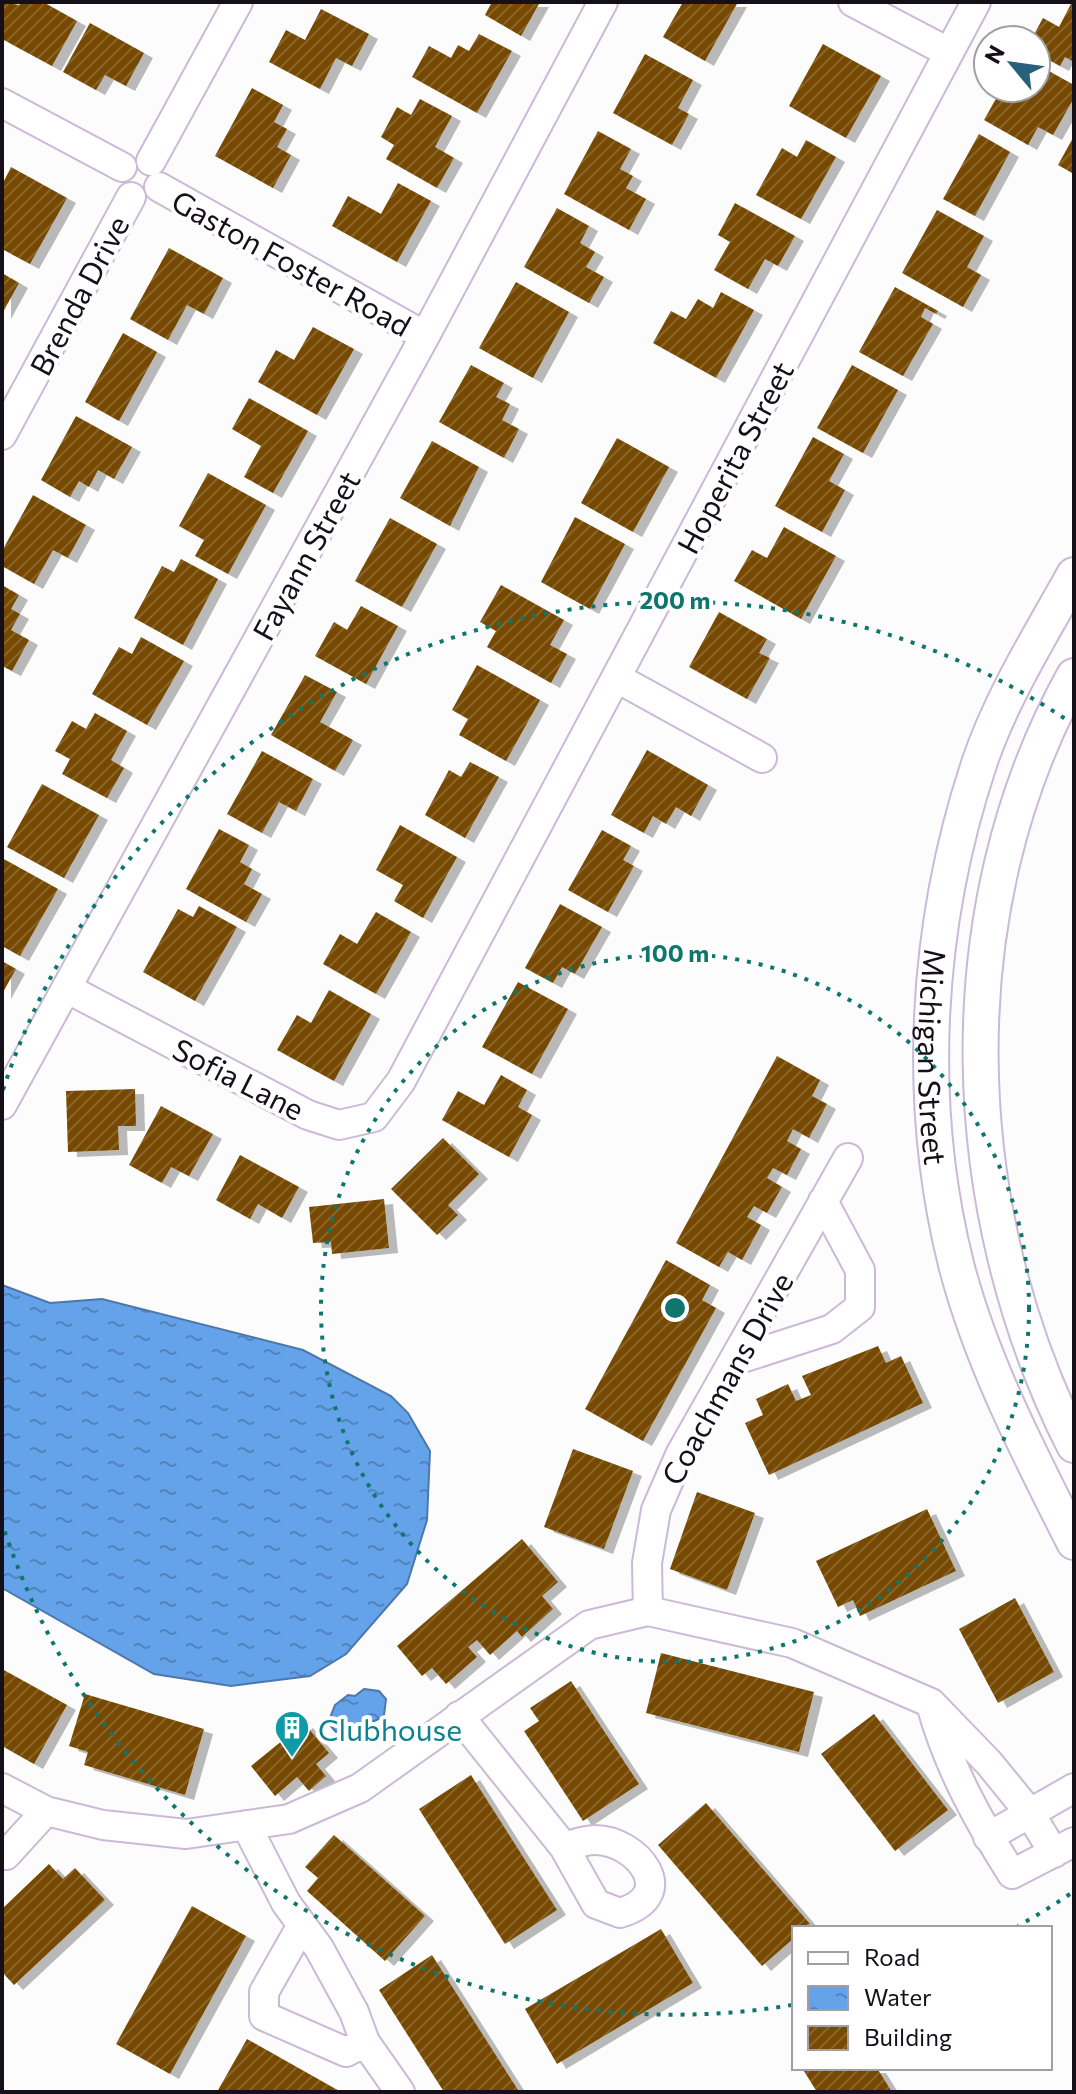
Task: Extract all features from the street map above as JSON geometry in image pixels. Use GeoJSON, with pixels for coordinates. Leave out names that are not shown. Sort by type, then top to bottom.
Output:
{"type":"FeatureCollection","features":[{"type":"Feature","properties":{"kind":"street"},"geometry":{"type":"LineString","coordinates":[[122,167],[120,186],[131,197],[143,199],[238,2]]}},
{"type":"Feature","properties":{"kind":"street","name":"Fayann Street"},"geometry":{"type":"LineString","coordinates":[[2,1105],[425,336],[603,2]]}},
{"type":"Feature","properties":{"kind":"street"},"geometry":{"type":"LineString","coordinates":[[853,2],[948,52]]}},
{"type":"Feature","properties":{"kind":"street","name":"Hoperita Street"},"geometry":{"type":"LineString","coordinates":[[401,1081],[976,2]]}},
{"type":"Feature","properties":{"kind":"street"},"geometry":{"type":"LineString","coordinates":[[2,103],[122,167]]}},
{"type":"Feature","properties":{"kind":"street"},"geometry":{"type":"LineString","coordinates":[[122,167],[134,159],[155,174]]}},
{"type":"Feature","properties":{"kind":"street","name":"Gaston Foster Road"},"geometry":{"type":"LineString","coordinates":[[155,174],[425,336]]}},
{"type":"Feature","properties":{"kind":"street","name":"Brenda Drive"},"geometry":{"type":"LineString","coordinates":[[2,435],[131,197]]}},
{"type":"Feature","properties":{"kind":"street","name":"Michigan Street"},"geometry":{"type":"LineString","coordinates":[[1074,575],[1023,664],[979,762],[954,857],[936,955],[930,1071],[937,1173],[957,1266],[985,1349],[1026,1447],[1074,1542]]}},
{"type":"Feature","properties":{"kind":"street","name":"Michigan Street"},"geometry":{"type":"LineString","coordinates":[[1074,676],[1026,781],[991,918],[978,1033],[987,1157],[1007,1267],[1038,1369],[1074,1445]]}},
{"type":"Feature","properties":{"kind":"street"},"geometry":{"type":"LineString","coordinates":[[617,678],[762,758]]}},
{"type":"Feature","properties":{"kind":"street","name":"Sofia Lane"},"geometry":{"type":"LineString","coordinates":[[68,989],[308,1115],[339,1125],[374,1117],[401,1081]]}},
{"type":"Feature","properties":{"kind":"street","name":"Coachmans Drive"},"geometry":{"type":"LineString","coordinates":[[648,1611],[647,1563],[656,1510],[680,1455],[848,1158]]}},
{"type":"Feature","properties":{"kind":"street"},"geometry":{"type":"LineString","coordinates":[[733,1361],[832,1329],[860,1307],[860,1270],[823,1201]]}},
{"type":"Feature","properties":{"kind":"street"},"geometry":{"type":"LineString","coordinates":[[2,1788],[46,1811],[103,1825],[186,1834],[289,1819],[360,1788],[589,1625],[648,1611],[792,1643],[931,1703],[1064,1848],[1012,1874],[988,1837],[943,1748],[931,1703]]}},
{"type":"Feature","properties":{"kind":"street"},"geometry":{"type":"LineString","coordinates":[[459,1716],[564,1847]]}},
{"type":"Feature","properties":{"kind":"street"},"geometry":{"type":"LineString","coordinates":[[988,1837],[1074,1788]]}},
{"type":"Feature","properties":{"kind":"street"},"geometry":{"type":"LineString","coordinates":[[2,1855],[6,1855],[46,1811]]}},
{"type":"Feature","properties":{"kind":"street"},"geometry":{"type":"LineString","coordinates":[[246,1825],[286,1903],[354,2012],[365,2042],[400,2092]]}},
{"type":"Feature","properties":{"kind":"street"},"geometry":{"type":"LineString","coordinates":[[302,1925],[264,1992],[264,2016],[346,2052],[365,2042]]}},
{"type":"Feature","properties":{"kind":"water"},"geometry":{"type":"Polygon","coordinates":[[[2,1285],[50,1303],[102,1299],[303,1350],[391,1396],[408,1413],[430,1451],[427,1520],[407,1584],[346,1654],[310,1676],[231,1686],[154,1674],[2,1588],[2,1285]]]}},
{"type":"Feature","properties":{"kind":"water"},"geometry":{"type":"Polygon","coordinates":[[[364,1689],[379,1691],[386,1699],[384,1715],[337,1733],[328,1723],[335,1705],[348,1695],[355,1696],[364,1689]]]}},
{"type":"Feature","properties":{"kind":"building"},"geometry":{"type":"Polygon","coordinates":[[[2,2],[19,5],[21,2],[43,2],[77,21],[52,66],[2,39],[2,2]]]}},
{"type":"Feature","properties":{"kind":"building"},"geometry":{"type":"Polygon","coordinates":[[[492,2],[540,2],[521,36],[485,15],[492,2]]]}},
{"type":"Feature","properties":{"kind":"building"},"geometry":{"type":"Polygon","coordinates":[[[683,2],[738,2],[705,61],[663,37],[683,2]]]}},
{"type":"Feature","properties":{"kind":"building"},"geometry":{"type":"Polygon","coordinates":[[[1072,2],[1074,62],[1065,57],[1060,66],[1052,62],[1052,24],[1040,24],[1043,18],[1059,27],[1072,2]]]}},
{"type":"Feature","properties":{"kind":"building"},"geometry":{"type":"Polygon","coordinates":[[[321,9],[369,34],[352,66],[336,58],[320,89],[269,62],[286,30],[305,40],[321,9]]]}},
{"type":"Feature","properties":{"kind":"building"},"geometry":{"type":"Polygon","coordinates":[[[90,23],[144,53],[126,86],[105,75],[96,90],[63,72],[90,23]]]}},
{"type":"Feature","properties":{"kind":"building"},"geometry":{"type":"Polygon","coordinates":[[[479,34],[512,51],[477,113],[412,77],[429,46],[451,58],[458,45],[469,51],[479,34]]]}},
{"type":"Feature","properties":{"kind":"building"},"geometry":{"type":"Polygon","coordinates":[[[823,44],[881,76],[846,138],[789,106],[823,44]]]}},
{"type":"Feature","properties":{"kind":"building"},"geometry":{"type":"Polygon","coordinates":[[[645,54],[693,80],[678,108],[689,114],[672,145],[613,113],[645,54]]]}},
{"type":"Feature","properties":{"kind":"building"},"geometry":{"type":"Polygon","coordinates":[[[1052,73],[1074,85],[1074,98],[1053,135],[1038,127],[1028,145],[984,120],[993,104],[1052,104],[1052,73]]]}},
{"type":"Feature","properties":{"kind":"building"},"geometry":{"type":"Polygon","coordinates":[[[252,88],[283,105],[274,122],[287,129],[277,147],[291,155],[273,188],[215,156],[252,88]]]}},
{"type":"Feature","properties":{"kind":"building"},"geometry":{"type":"Polygon","coordinates":[[[420,99],[452,116],[435,147],[454,158],[437,188],[386,159],[394,145],[381,137],[397,107],[411,115],[420,99]]]}},
{"type":"Feature","properties":{"kind":"building"},"geometry":{"type":"Polygon","coordinates":[[[598,131],[631,149],[620,169],[633,176],[626,188],[646,199],[629,230],[564,194],[598,131]]]}},
{"type":"Feature","properties":{"kind":"building"},"geometry":{"type":"Polygon","coordinates":[[[979,134],[1010,152],[975,216],[943,199],[979,134]]]}},
{"type":"Feature","properties":{"kind":"building"},"geometry":{"type":"Polygon","coordinates":[[[1074,136],[1074,174],[1058,165],[1074,136]]]}},
{"type":"Feature","properties":{"kind":"building"},"geometry":{"type":"Polygon","coordinates":[[[806,140],[836,157],[801,219],[756,195],[782,148],[797,157],[806,140]]]}},
{"type":"Feature","properties":{"kind":"building"},"geometry":{"type":"Polygon","coordinates":[[[11,167],[67,198],[30,264],[2,249],[2,185],[11,167]]]}},
{"type":"Feature","properties":{"kind":"building"},"geometry":{"type":"Polygon","coordinates":[[[398,183],[431,201],[397,262],[332,226],[348,196],[381,214],[398,183]]]}},
{"type":"Feature","properties":{"kind":"building"},"geometry":{"type":"Polygon","coordinates":[[[735,203],[795,236],[778,266],[765,259],[748,289],[714,270],[730,242],[718,235],[735,203]]]}},
{"type":"Feature","properties":{"kind":"building"},"geometry":{"type":"Polygon","coordinates":[[[557,208],[589,226],[580,243],[595,252],[586,267],[604,277],[589,303],[524,267],[557,208]]]}},
{"type":"Feature","properties":{"kind":"building"},"geometry":{"type":"Polygon","coordinates":[[[937,210],[984,236],[967,267],[981,275],[963,307],[902,273],[937,210]]]}},
{"type":"Feature","properties":{"kind":"building"},"geometry":{"type":"Polygon","coordinates":[[[169,248],[223,278],[204,314],[187,305],[168,340],[130,319],[169,248]]]}},
{"type":"Feature","properties":{"kind":"building"},"geometry":{"type":"Polygon","coordinates":[[[2,273],[19,283],[2,314],[2,273]]]}},
{"type":"Feature","properties":{"kind":"building"},"geometry":{"type":"Polygon","coordinates":[[[516,282],[569,312],[533,378],[479,348],[516,282]]]}},
{"type":"Feature","properties":{"kind":"building"},"geometry":{"type":"Polygon","coordinates":[[[895,287],[938,311],[936,314],[925,308],[921,317],[933,324],[903,376],[859,352],[895,287]]]}},
{"type":"Feature","properties":{"kind":"building"},"geometry":{"type":"Polygon","coordinates":[[[721,292],[754,310],[716,378],[653,343],[671,311],[686,319],[698,299],[713,308],[721,292]]]}},
{"type":"Feature","properties":{"kind":"building"},"geometry":{"type":"Polygon","coordinates":[[[313,327],[354,349],[317,415],[258,382],[276,350],[294,360],[313,327]]]}},
{"type":"Feature","properties":{"kind":"building"},"geometry":{"type":"Polygon","coordinates":[[[123,333],[157,352],[119,421],[85,402],[123,333]]]}},
{"type":"Feature","properties":{"kind":"building"},"geometry":{"type":"Polygon","coordinates":[[[471,365],[504,383],[496,397],[510,404],[502,420],[519,429],[504,458],[439,422],[471,365]]]}},
{"type":"Feature","properties":{"kind":"building"},"geometry":{"type":"Polygon","coordinates":[[[852,365],[898,390],[863,453],[817,428],[852,365]]]}},
{"type":"Feature","properties":{"kind":"building"},"geometry":{"type":"Polygon","coordinates":[[[249,398],[308,431],[273,493],[244,477],[261,446],[232,429],[249,398]]]}},
{"type":"Feature","properties":{"kind":"building"},"geometry":{"type":"Polygon","coordinates":[[[76,416],[132,447],[114,479],[98,470],[89,487],[79,481],[70,497],[41,480],[76,416]]]}},
{"type":"Feature","properties":{"kind":"building"},"geometry":{"type":"Polygon","coordinates":[[[813,437],[844,454],[829,481],[845,490],[822,532],[775,506],[813,437]]]}},
{"type":"Feature","properties":{"kind":"building"},"geometry":{"type":"Polygon","coordinates":[[[617,438],[669,467],[633,532],[581,503],[617,438]]]}},
{"type":"Feature","properties":{"kind":"building"},"geometry":{"type":"Polygon","coordinates":[[[432,441],[479,467],[450,526],[400,498],[432,441]]]}},
{"type":"Feature","properties":{"kind":"building"},"geometry":{"type":"Polygon","coordinates":[[[208,473],[266,505],[228,574],[195,556],[204,540],[179,526],[208,473]]]}},
{"type":"Feature","properties":{"kind":"building"},"geometry":{"type":"Polygon","coordinates":[[[33,495],[86,525],[68,558],[53,550],[34,584],[2,566],[2,551],[33,495]]]}},
{"type":"Feature","properties":{"kind":"building"},"geometry":{"type":"Polygon","coordinates":[[[575,517],[625,544],[590,609],[541,582],[575,517]]]}},
{"type":"Feature","properties":{"kind":"building"},"geometry":{"type":"Polygon","coordinates":[[[390,518],[437,544],[402,607],[355,581],[390,518]]]}},
{"type":"Feature","properties":{"kind":"building"},"geometry":{"type":"Polygon","coordinates":[[[784,527],[836,556],[801,619],[734,581],[752,550],[767,558],[784,527]]]}},
{"type":"Feature","properties":{"kind":"building"},"geometry":{"type":"Polygon","coordinates":[[[181,559],[218,579],[183,645],[134,618],[162,566],[174,572],[181,559]]]}},
{"type":"Feature","properties":{"kind":"building"},"geometry":{"type":"Polygon","coordinates":[[[2,585],[19,595],[11,609],[20,614],[11,630],[29,640],[12,671],[2,666],[2,585]]]}},
{"type":"Feature","properties":{"kind":"building"},"geometry":{"type":"Polygon","coordinates":[[[501,585],[564,620],[550,645],[567,654],[551,683],[487,647],[496,631],[480,622],[501,585]]]}},
{"type":"Feature","properties":{"kind":"building"},"geometry":{"type":"Polygon","coordinates":[[[361,606],[398,626],[366,684],[315,656],[334,622],[347,630],[361,606]]]}},
{"type":"Feature","properties":{"kind":"building"},"geometry":{"type":"Polygon","coordinates":[[[719,612],[767,639],[759,653],[770,658],[747,699],[689,667],[719,612]]]}},
{"type":"Feature","properties":{"kind":"building"},"geometry":{"type":"Polygon","coordinates":[[[141,637],[184,661],[147,725],[92,694],[119,647],[132,654],[141,637]]]}},
{"type":"Feature","properties":{"kind":"building"},"geometry":{"type":"Polygon","coordinates":[[[477,665],[540,700],[506,761],[459,735],[468,719],[452,710],[477,665]]]}},
{"type":"Feature","properties":{"kind":"building"},"geometry":{"type":"Polygon","coordinates":[[[305,675],[337,692],[320,722],[353,740],[335,771],[271,735],[305,675]]]}},
{"type":"Feature","properties":{"kind":"building"},"geometry":{"type":"Polygon","coordinates":[[[95,713],[127,731],[111,760],[124,768],[107,798],[62,774],[70,759],[55,751],[72,721],[86,729],[95,713]]]}},
{"type":"Feature","properties":{"kind":"building"},"geometry":{"type":"Polygon","coordinates":[[[647,750],[708,785],[691,816],[676,807],[666,824],[653,816],[644,833],[611,815],[647,750]]]}},
{"type":"Feature","properties":{"kind":"building"},"geometry":{"type":"Polygon","coordinates":[[[262,751],[313,779],[296,811],[279,802],[262,833],[227,814],[262,751]]]}},
{"type":"Feature","properties":{"kind":"building"},"geometry":{"type":"Polygon","coordinates":[[[470,762],[499,777],[465,838],[425,815],[449,770],[461,777],[470,762]]]}},
{"type":"Feature","properties":{"kind":"building"},"geometry":{"type":"Polygon","coordinates":[[[42,784],[99,815],[64,878],[7,847],[42,784]]]}},
{"type":"Feature","properties":{"kind":"building"},"geometry":{"type":"Polygon","coordinates":[[[400,825],[457,857],[423,918],[394,901],[403,885],[376,870],[400,825]]]}},
{"type":"Feature","properties":{"kind":"building"},"geometry":{"type":"Polygon","coordinates":[[[219,829],[249,845],[240,862],[252,869],[244,884],[262,894],[246,922],[186,889],[219,829]]]}},
{"type":"Feature","properties":{"kind":"building"},"geometry":{"type":"Polygon","coordinates":[[[602,830],[631,846],[623,860],[634,866],[608,912],[568,890],[602,830]]]}},
{"type":"Feature","properties":{"kind":"building"},"geometry":{"type":"Polygon","coordinates":[[[2,858],[58,889],[20,956],[2,946],[2,858]]]}},
{"type":"Feature","properties":{"kind":"building"},"geometry":{"type":"Polygon","coordinates":[[[560,904],[602,927],[575,974],[562,967],[553,983],[525,968],[560,904]]]}},
{"type":"Feature","properties":{"kind":"building"},"geometry":{"type":"Polygon","coordinates":[[[199,906],[237,927],[195,1001],[143,972],[178,909],[193,917],[199,906]]]}},
{"type":"Feature","properties":{"kind":"building"},"geometry":{"type":"Polygon","coordinates":[[[376,912],[411,932],[376,994],[323,964],[340,934],[357,944],[376,912]]]}},
{"type":"Feature","properties":{"kind":"building"},"geometry":{"type":"Polygon","coordinates":[[[2,961],[16,969],[2,994],[2,961]]]}},
{"type":"Feature","properties":{"kind":"building"},"geometry":{"type":"Polygon","coordinates":[[[518,982],[568,1009],[532,1074],[482,1047],[518,982]]]}},
{"type":"Feature","properties":{"kind":"building"},"geometry":{"type":"Polygon","coordinates":[[[329,990],[371,1014],[334,1081],[277,1050],[297,1015],[311,1023],[329,990]]]}},
{"type":"Feature","properties":{"kind":"building"},"geometry":{"type":"Polygon","coordinates":[[[777,1056],[820,1080],[812,1096],[827,1104],[809,1138],[793,1129],[787,1141],[801,1149],[787,1175],[773,1168],[767,1178],[782,1187],[767,1213],[754,1206],[747,1217],[761,1225],[742,1260],[728,1252],[719,1267],[676,1243],[777,1056]]]}},
{"type":"Feature","properties":{"kind":"building"},"geometry":{"type":"Polygon","coordinates":[[[501,1075],[527,1090],[518,1107],[532,1115],[509,1157],[442,1120],[458,1091],[484,1105],[501,1075]]]}},
{"type":"Feature","properties":{"kind":"building"},"geometry":{"type":"Polygon","coordinates":[[[135,1089],[136,1126],[118,1126],[119,1150],[68,1152],[66,1091],[135,1089]]]}},
{"type":"Feature","properties":{"kind":"building"},"geometry":{"type":"Polygon","coordinates":[[[161,1106],[213,1134],[189,1176],[171,1167],[162,1183],[129,1165],[161,1106]]]}},
{"type":"Feature","properties":{"kind":"building"},"geometry":{"type":"Polygon","coordinates":[[[443,1138],[479,1174],[448,1205],[458,1215],[437,1235],[391,1189],[443,1138]]]}},
{"type":"Feature","properties":{"kind":"building"},"geometry":{"type":"Polygon","coordinates":[[[240,1155],[299,1187],[282,1218],[258,1204],[250,1219],[216,1200],[240,1155]]]}},
{"type":"Feature","properties":{"kind":"building"},"geometry":{"type":"Polygon","coordinates":[[[384,1199],[389,1248],[332,1254],[331,1242],[313,1243],[309,1207],[384,1199]]]}},
{"type":"Feature","properties":{"kind":"building"},"geometry":{"type":"Polygon","coordinates":[[[666,1260],[710,1285],[702,1300],[716,1308],[643,1441],[585,1409],[666,1260]]]}},
{"type":"Feature","properties":{"kind":"building"},"geometry":{"type":"Polygon","coordinates":[[[878,1346],[886,1363],[901,1356],[923,1403],[769,1475],[745,1423],[763,1415],[756,1399],[788,1384],[796,1401],[811,1395],[802,1376],[878,1346]]]}},
{"type":"Feature","properties":{"kind":"building"},"geometry":{"type":"Polygon","coordinates":[[[573,1449],[633,1471],[604,1549],[544,1527],[573,1449]]]}},
{"type":"Feature","properties":{"kind":"building"},"geometry":{"type":"Polygon","coordinates":[[[697,1492],[755,1513],[727,1590],[670,1569],[697,1492]]]}},
{"type":"Feature","properties":{"kind":"building"},"geometry":{"type":"Polygon","coordinates":[[[927,1509],[956,1571],[860,1616],[853,1600],[838,1607],[816,1561],[927,1509]]]}},
{"type":"Feature","properties":{"kind":"building"},"geometry":{"type":"Polygon","coordinates":[[[522,1539],[558,1582],[542,1596],[553,1609],[522,1637],[517,1631],[490,1655],[477,1640],[468,1647],[477,1657],[446,1684],[432,1668],[422,1676],[397,1646],[522,1539]]]}},
{"type":"Feature","properties":{"kind":"building"},"geometry":{"type":"Polygon","coordinates":[[[1015,1598],[1054,1672],[998,1703],[959,1629],[1015,1598]]]}},
{"type":"Feature","properties":{"kind":"building"},"geometry":{"type":"Polygon","coordinates":[[[661,1653],[814,1692],[799,1752],[646,1713],[661,1653]]]}},
{"type":"Feature","properties":{"kind":"building"},"geometry":{"type":"Polygon","coordinates":[[[2,1669],[67,1705],[34,1764],[2,1746],[2,1669]]]}},
{"type":"Feature","properties":{"kind":"building"},"geometry":{"type":"Polygon","coordinates":[[[571,1681],[639,1784],[583,1821],[524,1731],[539,1721],[530,1708],[571,1681]]]}},
{"type":"Feature","properties":{"kind":"building"},"geometry":{"type":"Polygon","coordinates":[[[85,1694],[204,1729],[185,1795],[84,1765],[88,1752],[69,1746],[85,1694]]]}},
{"type":"Feature","properties":{"kind":"building"},"geometry":{"type":"Polygon","coordinates":[[[874,1714],[948,1810],[895,1851],[821,1754],[874,1714]]]}},
{"type":"Feature","properties":{"kind":"building","name":"Clubhouse"},"geometry":{"type":"Polygon","coordinates":[[[304,1723],[329,1753],[316,1764],[326,1776],[309,1791],[297,1777],[275,1796],[251,1766],[304,1723]]]}},
{"type":"Feature","properties":{"kind":"building"},"geometry":{"type":"Polygon","coordinates":[[[471,1775],[557,1910],[505,1944],[419,1809],[471,1775]]]}},
{"type":"Feature","properties":{"kind":"building"},"geometry":{"type":"Polygon","coordinates":[[[706,1803],[810,1924],[792,1926],[792,1940],[762,1966],[658,1845],[706,1803]]]}},
{"type":"Feature","properties":{"kind":"building"},"geometry":{"type":"Polygon","coordinates":[[[334,1835],[425,1916],[385,1961],[307,1891],[318,1878],[305,1867],[334,1835]]]}},
{"type":"Feature","properties":{"kind":"building"},"geometry":{"type":"Polygon","coordinates":[[[49,1864],[63,1879],[75,1868],[105,1900],[14,1985],[2,1972],[2,1909],[49,1864]]]}},
{"type":"Feature","properties":{"kind":"building"},"geometry":{"type":"Polygon","coordinates":[[[192,1906],[246,1936],[170,2074],[116,2044],[192,1906]]]}},
{"type":"Feature","properties":{"kind":"building"},"geometry":{"type":"Polygon","coordinates":[[[661,1929],[693,1983],[557,2064],[525,2009],[661,1929]]]}},
{"type":"Feature","properties":{"kind":"building"},"geometry":{"type":"Polygon","coordinates":[[[432,1955],[518,2090],[515,2092],[444,2092],[379,1990],[432,1955]]]}},
{"type":"Feature","properties":{"kind":"building"},"geometry":{"type":"Polygon","coordinates":[[[247,2039],[341,2092],[217,2092],[247,2039]]]}},
{"type":"Feature","properties":{"kind":"building"},"geometry":{"type":"Polygon","coordinates":[[[803,2070],[878,2070],[892,2092],[817,2092],[803,2070]]]}},
{"type":"Feature","properties":{"kind":"place","name":"Clubhouse"},"geometry":{"type":"Point","coordinates":[292,1759]}}]}
